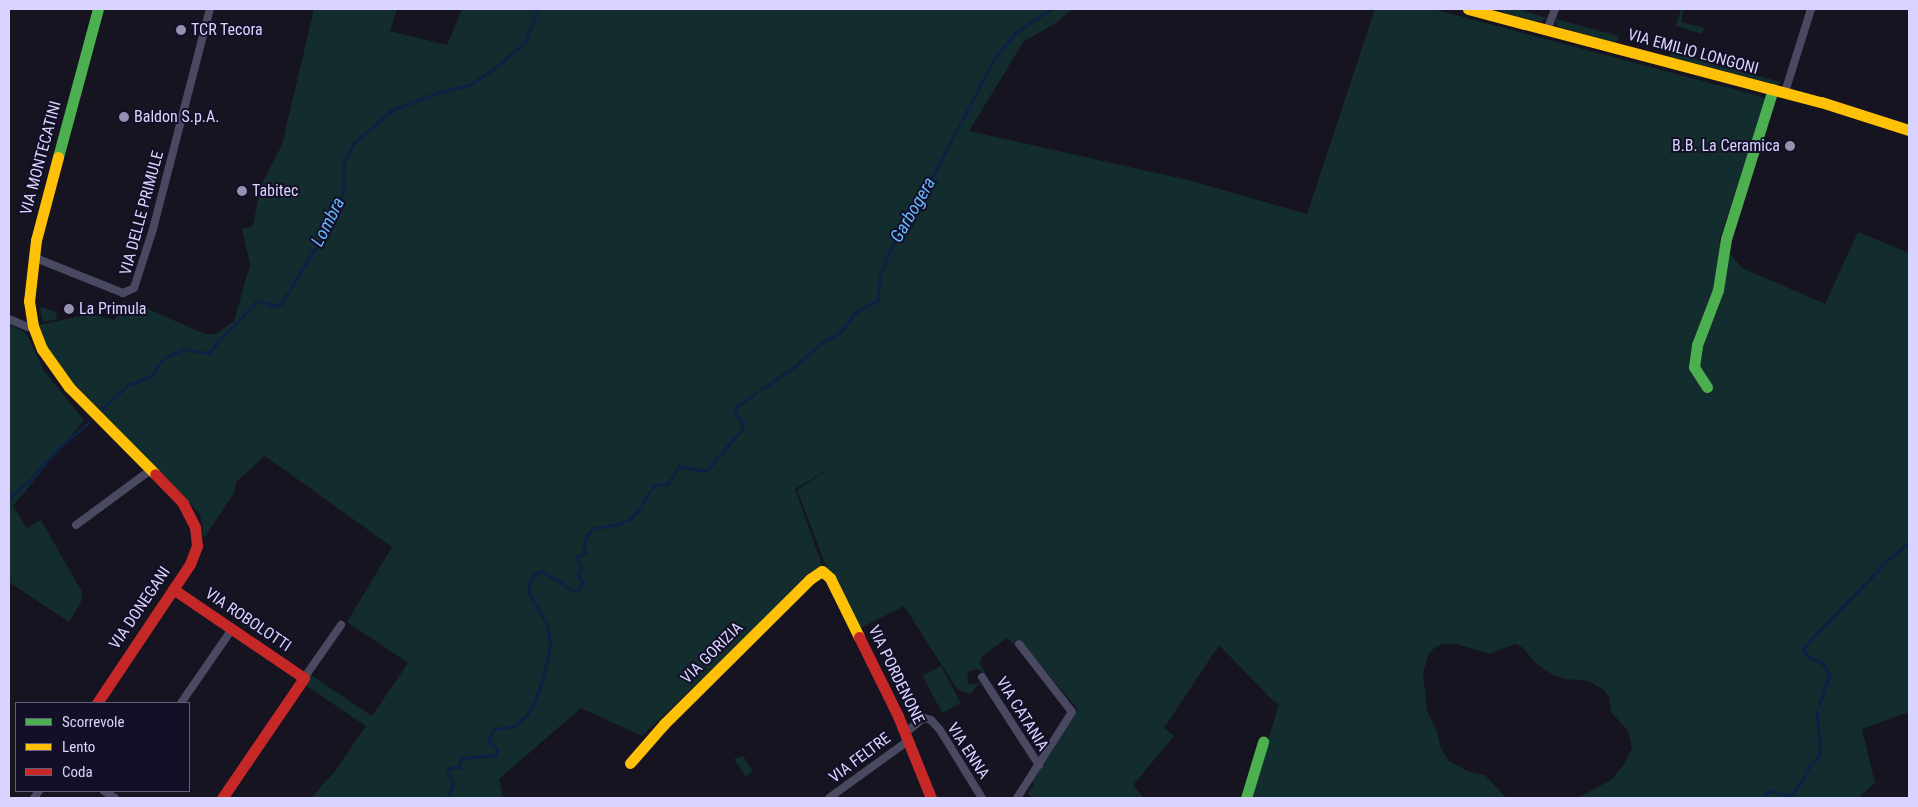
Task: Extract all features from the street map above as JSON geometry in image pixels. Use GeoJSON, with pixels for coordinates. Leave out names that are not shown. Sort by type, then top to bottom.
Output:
{"type":"FeatureCollection","features":[{"type":"Feature","properties":{"kind":"street","name":"VIA MONTECATINI"},"geometry":{"type":"LineString","coordinates":[[98,9],[33,257],[29,301],[33,326],[42,349],[69,387],[183,503],[195,527]]}},
{"type":"Feature","properties":{"kind":"street","name":"VIA DELLE PRIMULE"},"geometry":{"type":"LineString","coordinates":[[33,257],[124,293],[134,288],[153,229],[210,9]]}},
{"type":"Feature","properties":{"kind":"street","name":"VIA EMILIO LONGONI"},"geometry":{"type":"LineString","coordinates":[[1468,9],[1779,91],[1909,130]]}},
{"type":"Feature","properties":{"kind":"street"},"geometry":{"type":"LineString","coordinates":[[1547,30],[1555,9]]}},
{"type":"Feature","properties":{"kind":"street"},"geometry":{"type":"LineString","coordinates":[[1707,387],[1694,367],[1697,345],[1718,290],[1726,239],[1779,91],[1811,9]]}},
{"type":"Feature","properties":{"kind":"street"},"geometry":{"type":"LineString","coordinates":[[9,319],[28,327],[33,326]]}},
{"type":"Feature","properties":{"kind":"street"},"geometry":{"type":"LineString","coordinates":[[76,525],[152,470]]}},
{"type":"Feature","properties":{"kind":"street","name":"VIA DONEGANI"},"geometry":{"type":"LineString","coordinates":[[98,702],[190,564],[197,546],[195,527]]}},
{"type":"Feature","properties":{"kind":"street","name":"VIA PORDENONE"},"geometry":{"type":"LineString","coordinates":[[823,571],[831,580],[907,736],[931,798]]}},
{"type":"Feature","properties":{"kind":"street","name":"VIA GORIZIA"},"geometry":{"type":"LineString","coordinates":[[630,764],[662,726],[810,578],[823,571]]}},
{"type":"Feature","properties":{"kind":"street","name":"VIA ROBOLOTTI"},"geometry":{"type":"LineString","coordinates":[[173,589],[304,678]]}},
{"type":"Feature","properties":{"kind":"street"},"geometry":{"type":"LineString","coordinates":[[222,798],[341,625]]}},
{"type":"Feature","properties":{"kind":"street"},"geometry":{"type":"LineString","coordinates":[[182,702],[232,628]]}},
{"type":"Feature","properties":{"kind":"street"},"geometry":{"type":"LineString","coordinates":[[1017,798],[1072,710],[1019,644]]}},
{"type":"Feature","properties":{"kind":"street","name":"VIA CATANIA"},"geometry":{"type":"LineString","coordinates":[[982,677],[1039,765]]}},
{"type":"Feature","properties":{"kind":"street","name":"VIA ENNA"},"geometry":{"type":"LineString","coordinates":[[907,736],[924,718],[930,719],[940,730],[982,798]]}},
{"type":"Feature","properties":{"kind":"street","name":"VIA FELTRE"},"geometry":{"type":"LineString","coordinates":[[829,798],[907,736]]}},
{"type":"Feature","properties":{"kind":"street"},"geometry":{"type":"LineString","coordinates":[[1246,798],[1263,742]]}},
{"type":"Feature","properties":{"kind":"green space"},"geometry":{"type":"Polygon","coordinates":[[[314,9],[397,9],[390,31],[447,45],[462,9],[1072,9],[1056,23],[1024,41],[969,131],[1192,181],[1307,214],[1375,9],[1433,9],[1766,98],[1719,241],[1742,268],[1825,304],[1858,232],[1909,253],[1909,712],[1862,729],[1875,783],[1858,798],[1578,798],[1612,779],[1625,763],[1632,748],[1628,731],[1611,712],[1609,697],[1605,691],[1589,681],[1565,679],[1553,675],[1537,664],[1522,647],[1515,644],[1489,654],[1457,644],[1442,644],[1434,648],[1428,656],[1423,673],[1427,711],[1437,731],[1441,749],[1449,761],[1469,772],[1485,775],[1506,798],[1251,798],[1279,704],[1272,700],[1219,645],[1164,728],[1174,736],[1133,785],[1144,798],[1032,798],[1028,793],[1034,784],[1032,782],[1078,710],[1022,643],[1015,644],[1016,646],[1007,638],[982,656],[980,664],[987,676],[978,669],[969,671],[967,676],[969,684],[980,683],[970,694],[957,689],[904,606],[861,628],[826,566],[797,490],[832,467],[795,489],[822,565],[642,736],[581,708],[499,779],[503,798],[311,798],[335,771],[366,726],[305,685],[311,675],[372,716],[408,663],[347,622],[392,547],[265,456],[236,482],[234,493],[204,538],[200,514],[72,382],[55,361],[44,343],[39,325],[90,314],[114,320],[132,302],[205,334],[216,334],[234,321],[250,265],[242,229],[253,226],[260,187],[282,145],[314,9]]]}},
{"type":"Feature","properties":{"kind":"green space"},"geometry":{"type":"Polygon","coordinates":[[[1498,9],[1517,9],[1547,18],[1540,22],[1505,13],[1498,9]]]}},
{"type":"Feature","properties":{"kind":"green space"},"geometry":{"type":"Polygon","coordinates":[[[1681,9],[1684,9],[1681,22],[1704,28],[1702,34],[1676,26],[1681,9]]]}},
{"type":"Feature","properties":{"kind":"green space"},"geometry":{"type":"Polygon","coordinates":[[[1556,19],[1619,36],[1618,40],[1615,43],[1562,28],[1556,25],[1556,19]]]}},
{"type":"Feature","properties":{"kind":"green space"},"geometry":{"type":"Polygon","coordinates":[[[1671,52],[1781,82],[1778,85],[1670,57],[1671,52]]]}},
{"type":"Feature","properties":{"kind":"green space"},"geometry":{"type":"Polygon","coordinates":[[[40,307],[56,312],[57,319],[43,322],[40,307]]]}},
{"type":"Feature","properties":{"kind":"green space"},"geometry":{"type":"Polygon","coordinates":[[[9,324],[26,333],[44,371],[84,420],[13,506],[27,528],[41,520],[82,592],[81,602],[69,622],[9,582],[9,324]]]}},
{"type":"Feature","properties":{"kind":"green space"},"geometry":{"type":"Polygon","coordinates":[[[941,666],[961,703],[942,713],[922,676],[941,666]]]}},
{"type":"Feature","properties":{"kind":"green space"},"geometry":{"type":"Polygon","coordinates":[[[743,756],[753,771],[746,777],[734,759],[743,756]]]}},
{"type":"Feature","properties":{"kind":"waterway","name":"Lombra"},"geometry":{"type":"LineString","coordinates":[[100,411],[128,385],[150,377],[164,358],[183,349],[208,353],[255,303],[262,301],[274,306],[281,304],[333,219],[343,193],[344,164],[354,143],[392,110],[440,92],[469,85],[495,68],[525,42],[538,9]]}},
{"type":"Feature","properties":{"kind":"waterway","name":"Garbogera"},"geometry":{"type":"LineString","coordinates":[[761,390],[794,367],[824,341],[840,333],[856,312],[878,300],[879,279],[889,251],[925,191],[994,59],[1015,33],[1051,9]]}},
{"type":"Feature","properties":{"kind":"waterway","name":"Garbogera"},"geometry":{"type":"LineString","coordinates":[[652,488],[656,485],[667,485],[679,466],[702,471],[708,469],[742,429],[743,423],[735,413],[736,407],[756,393]]}},
{"type":"Feature","properties":{"kind":"waterway","name":"Lombra"},"geometry":{"type":"LineString","coordinates":[[9,498],[29,481],[58,449],[89,422]]}},
{"type":"Feature","properties":{"kind":"waterway","name":"Garbogera"},"geometry":{"type":"LineString","coordinates":[[448,798],[453,784],[447,770],[453,767],[460,768],[460,761],[463,758],[496,755],[497,749],[489,742],[491,733],[496,729],[515,726],[527,715],[536,699],[545,671],[550,642],[547,625],[528,592],[530,581],[536,573],[542,571],[573,590],[578,590],[583,583],[578,576],[581,568],[577,557],[585,552],[584,543],[588,534],[594,528],[616,525],[630,519],[640,509],[649,492]]}},
{"type":"Feature","properties":{"kind":"waterway"},"geometry":{"type":"LineString","coordinates":[[1819,705],[1829,674],[1823,664],[1808,657],[1803,649],[1888,560],[1909,542]]}},
{"type":"Feature","properties":{"kind":"waterway"},"geometry":{"type":"LineString","coordinates":[[1762,798],[1765,794],[1773,791],[1787,795],[1792,794],[1802,781],[1809,766],[1817,759],[1820,750],[1817,712]]}},
{"type":"Feature","properties":{"kind":"traffic: fast"},"geometry":{"type":"LineString","coordinates":[[58,157],[98,9]]}},
{"type":"Feature","properties":{"kind":"traffic: fast"},"geometry":{"type":"LineString","coordinates":[[1707,387],[1694,367],[1697,345],[1718,290],[1726,239],[1773,89]]}},
{"type":"Feature","properties":{"kind":"traffic: fast"},"geometry":{"type":"LineString","coordinates":[[1246,798],[1263,742]]}},
{"type":"Feature","properties":{"kind":"traffic: slow"},"geometry":{"type":"LineString","coordinates":[[1468,9],[1821,102],[1909,130]]}},
{"type":"Feature","properties":{"kind":"traffic: slow"},"geometry":{"type":"LineString","coordinates":[[58,157],[36,240],[29,301],[33,326],[42,349],[69,387],[155,474]]}},
{"type":"Feature","properties":{"kind":"traffic: slow"},"geometry":{"type":"LineString","coordinates":[[630,763],[664,724],[810,579],[822,571],[830,578],[859,637]]}},
{"type":"Feature","properties":{"kind":"traffic: jam"},"geometry":{"type":"LineString","coordinates":[[98,702],[190,564],[197,546],[195,527],[183,503],[155,474]]}},
{"type":"Feature","properties":{"kind":"traffic: jam"},"geometry":{"type":"LineString","coordinates":[[173,589],[304,678],[222,798]]}},
{"type":"Feature","properties":{"kind":"traffic: jam"},"geometry":{"type":"LineString","coordinates":[[859,637],[898,716],[931,798]]}},
{"type":"Feature","properties":{"kind":"place","name":"TCR Tecora"},"geometry":{"type":"Point","coordinates":[181,30]}},
{"type":"Feature","properties":{"kind":"place","name":"Baldon S.p.A."},"geometry":{"type":"Point","coordinates":[124,117]}},
{"type":"Feature","properties":{"kind":"place","name":"B.B. La Ceramica"},"geometry":{"type":"Point","coordinates":[1790,146]}},
{"type":"Feature","properties":{"kind":"place","name":"Tabitec"},"geometry":{"type":"Point","coordinates":[242,191]}},
{"type":"Feature","properties":{"kind":"place","name":"La Primula"},"geometry":{"type":"Point","coordinates":[69,309]}}]}
